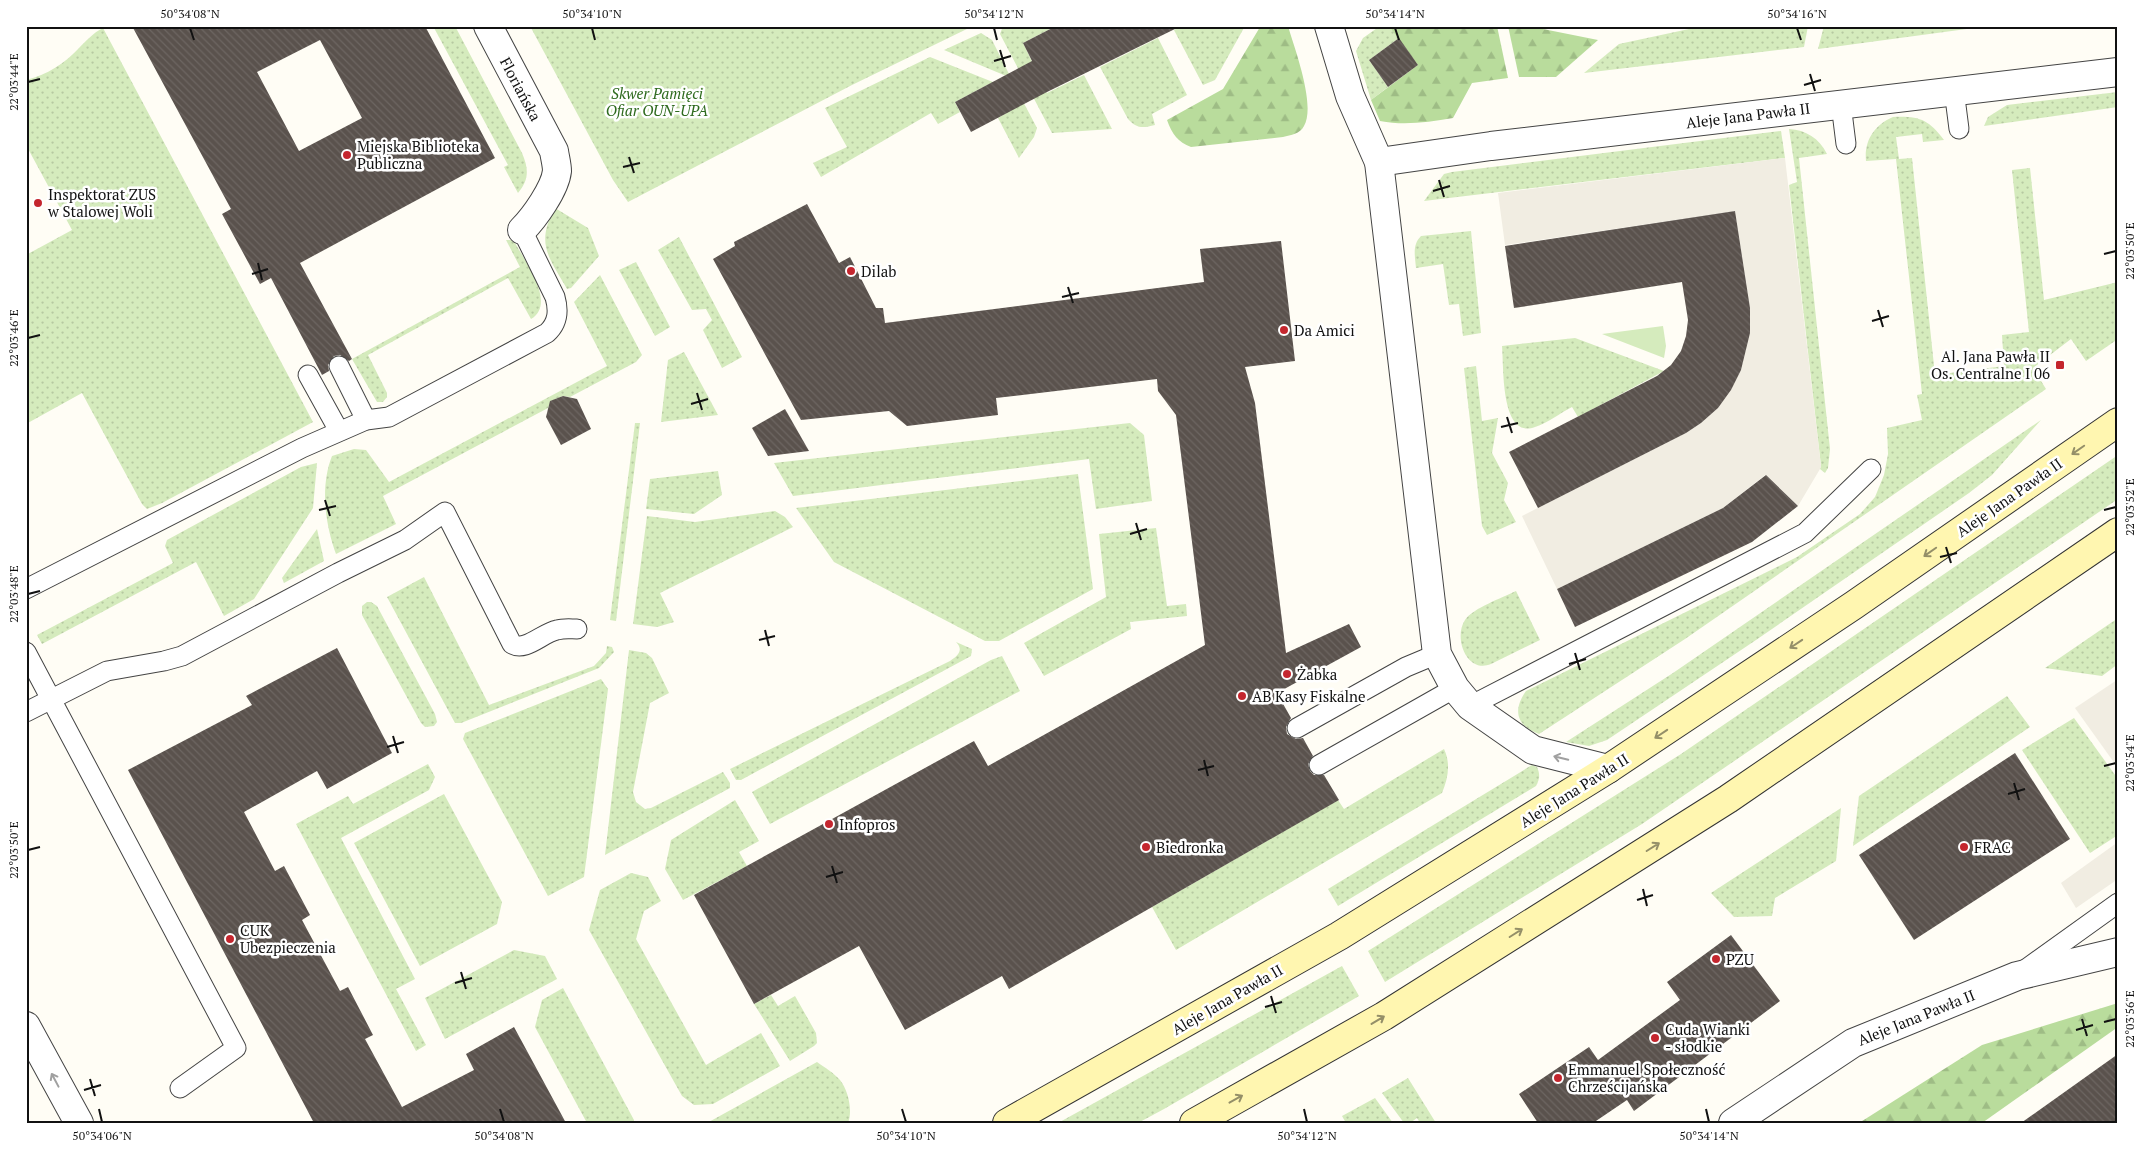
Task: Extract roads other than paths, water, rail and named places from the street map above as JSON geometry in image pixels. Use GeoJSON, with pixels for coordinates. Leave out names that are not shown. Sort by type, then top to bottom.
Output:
{"type":"FeatureCollection","features":[{"type":"Feature","properties":{"kind":"main road","name":"Aleje Jana Pawła II"},"geometry":{"type":"LineString","coordinates":[[1007,1123],[1340,936],[1608,770],[1854,606],[2118,422]]}},
{"type":"Feature","properties":{"kind":"main road"},"geometry":{"type":"LineString","coordinates":[[1194,1123],[1384,1016],[1728,799],[2118,532]]}},
{"type":"Feature","properties":{"kind":"street","name":"Floriańska"},"geometry":{"type":"LineString","coordinates":[[488,26],[554,151],[556,173],[554,178],[534,216],[522,230]]}},
{"type":"Feature","properties":{"kind":"street"},"geometry":{"type":"LineString","coordinates":[[1329,26],[1350,96],[1379,162],[1437,654],[1463,697],[1533,750],[1608,770]]}},
{"type":"Feature","properties":{"kind":"street","name":"Aleje Jana Pawła II"},"geometry":{"type":"LineString","coordinates":[[1379,162],[1491,146],[2118,72]]}},
{"type":"Feature","properties":{"kind":"street","name":"Aleje Jana Pawła II"},"geometry":{"type":"LineString","coordinates":[[1733,1123],[1853,1043],[2017,976],[2118,952]]}},
{"type":"Feature","properties":{"kind":"street"},"geometry":{"type":"LineString","coordinates":[[26,1026],[79,1123]]}},
{"type":"Feature","properties":{"kind":"lane"},"geometry":{"type":"LineString","coordinates":[[1954,90],[1959,130]]}},
{"type":"Feature","properties":{"kind":"lane"},"geometry":{"type":"LineString","coordinates":[[1841,104],[1846,144]]}},
{"type":"Feature","properties":{"kind":"lane"},"geometry":{"type":"LineString","coordinates":[[26,589],[302,448],[366,420],[388,417],[547,333],[556,322],[557,307],[522,230]]}},
{"type":"Feature","properties":{"kind":"lane"},"geometry":{"type":"LineString","coordinates":[[339,366],[366,420]]}},
{"type":"Feature","properties":{"kind":"lane"},"geometry":{"type":"LineString","coordinates":[[308,375],[338,432]]}},
{"type":"Feature","properties":{"kind":"lane"},"geometry":{"type":"LineString","coordinates":[[1319,765],[1805,533],[1871,469]]}},
{"type":"Feature","properties":{"kind":"lane"},"geometry":{"type":"LineString","coordinates":[[26,712],[107,671],[182,656],[338,573],[405,540],[445,512],[512,644],[517,647],[524,646],[555,630],[578,629]]}},
{"type":"Feature","properties":{"kind":"lane"},"geometry":{"type":"LineString","coordinates":[[26,652],[236,1048],[180,1088]]}},
{"type":"Feature","properties":{"kind":"lane"},"geometry":{"type":"LineString","coordinates":[[1297,728],[1406,666],[1437,654]]}},
{"type":"Feature","properties":{"kind":"lane"},"geometry":{"type":"LineString","coordinates":[[2017,976],[2118,903]]}},
{"type":"Feature","properties":{"kind":"place","name":"Miejska Biblioteka Publiczna"},"geometry":{"type":"Point","coordinates":[347,155]}},
{"type":"Feature","properties":{"kind":"place","name":"Inspektorat ZUS w Stalowej Woli"},"geometry":{"type":"Point","coordinates":[38,203]}},
{"type":"Feature","properties":{"kind":"place","name":"Dilab"},"geometry":{"type":"Point","coordinates":[851,271]}},
{"type":"Feature","properties":{"kind":"place","name":"Da Amici"},"geometry":{"type":"Point","coordinates":[1284,330]}},
{"type":"Feature","properties":{"kind":"place","name":"Al. Jana Pawła II Os. Centralne I 06"},"geometry":{"type":"Point","coordinates":[2060,365]}},
{"type":"Feature","properties":{"kind":"place","name":"Żabka"},"geometry":{"type":"Point","coordinates":[1287,674]}},
{"type":"Feature","properties":{"kind":"place","name":"AB Kasy Fiskalne"},"geometry":{"type":"Point","coordinates":[1242,696]}},
{"type":"Feature","properties":{"kind":"place","name":"Infopros"},"geometry":{"type":"Point","coordinates":[829,824]}},
{"type":"Feature","properties":{"kind":"place","name":"Biedronka"},"geometry":{"type":"Point","coordinates":[1146,847]}},
{"type":"Feature","properties":{"kind":"place","name":"FRAC"},"geometry":{"type":"Point","coordinates":[1964,847]}},
{"type":"Feature","properties":{"kind":"place","name":"CUK Ubezpieczenia"},"geometry":{"type":"Point","coordinates":[230,939]}},
{"type":"Feature","properties":{"kind":"place","name":"PZU"},"geometry":{"type":"Point","coordinates":[1716,959]}},
{"type":"Feature","properties":{"kind":"place","name":"Cuda Wianki - słodkie"},"geometry":{"type":"Point","coordinates":[1655,1038]}},
{"type":"Feature","properties":{"kind":"place","name":"Emmanuel Społeczność Chrześcijańska"},"geometry":{"type":"Point","coordinates":[1558,1078]}},
{"type":"Feature","properties":{"kind":"park label","name":"Skwer Pamięci Ofiar OUN-UPA"},"geometry":{"type":"Point","coordinates":[657,102]}}]}
